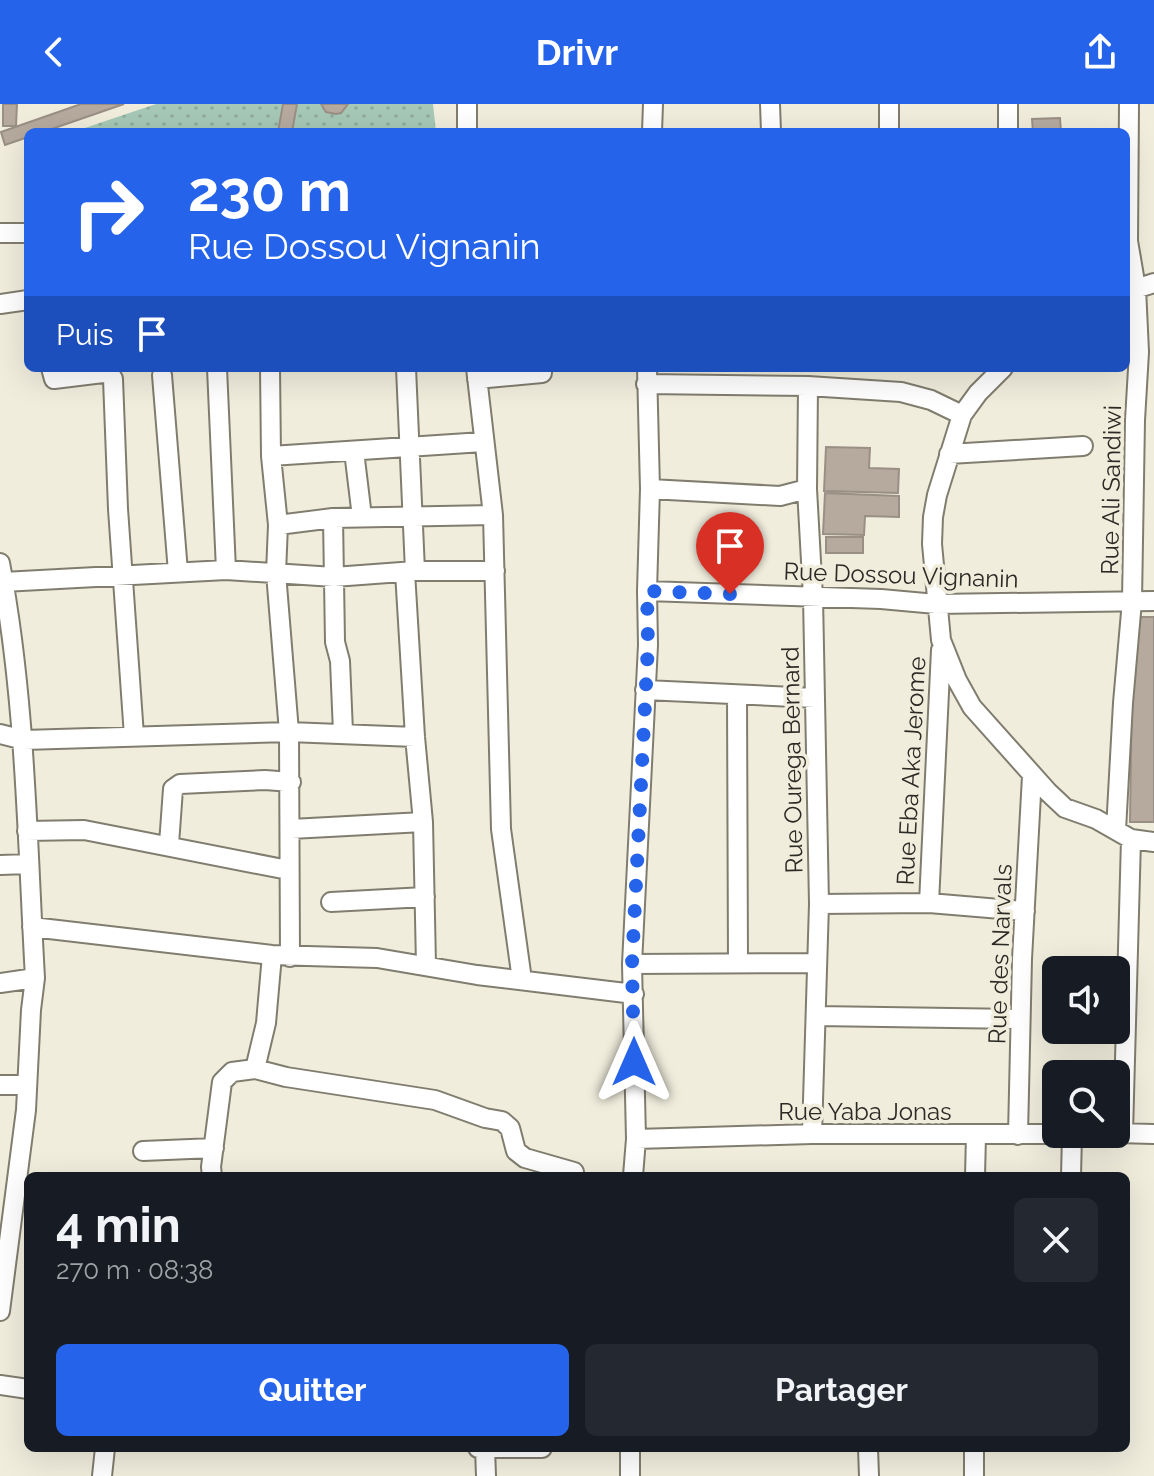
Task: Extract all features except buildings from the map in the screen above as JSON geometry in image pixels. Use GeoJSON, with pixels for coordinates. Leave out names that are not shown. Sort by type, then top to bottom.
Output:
{"type":"FeatureCollection","features":[{"type":"Feature","properties":{"kind":"street"},"geometry":{"type":"LineString","coordinates":[[467,104],[467,128]]}},
{"type":"Feature","properties":{"kind":"street"},"geometry":{"type":"LineString","coordinates":[[652,128],[653,104]]}},
{"type":"Feature","properties":{"kind":"street"},"geometry":{"type":"LineString","coordinates":[[770,104],[771,128]]}},
{"type":"Feature","properties":{"kind":"street"},"geometry":{"type":"LineString","coordinates":[[889,104],[889,128]]}},
{"type":"Feature","properties":{"kind":"street"},"geometry":{"type":"LineString","coordinates":[[1008,104],[1008,128]]}},
{"type":"Feature","properties":{"kind":"street","name":"Rue Ali Sandiwi"},"geometry":{"type":"LineString","coordinates":[[1129,104],[1129,128]]}},
{"type":"Feature","properties":{"kind":"street"},"geometry":{"type":"LineString","coordinates":[[0,233],[24,233]]}},
{"type":"Feature","properties":{"kind":"street","name":"Rue Ali Sandiwi"},"geometry":{"type":"LineString","coordinates":[[1121,1060],[1123,703],[1132,601],[1139,352],[1139,287],[1130,249]]}},
{"type":"Feature","properties":{"kind":"street"},"geometry":{"type":"LineString","coordinates":[[0,304],[24,301]]}},
{"type":"Feature","properties":{"kind":"street"},"geometry":{"type":"LineString","coordinates":[[52,372],[54,379],[107,372]]}},
{"type":"Feature","properties":{"kind":"street"},"geometry":{"type":"LineString","coordinates":[[111,372],[134,736]]}},
{"type":"Feature","properties":{"kind":"street"},"geometry":{"type":"LineString","coordinates":[[217,372],[226,570]]}},
{"type":"Feature","properties":{"kind":"street"},"geometry":{"type":"LineString","coordinates":[[255,1069],[281,956],[291,829],[289,732],[276,573],[278,525],[271,456],[270,372]]}},
{"type":"Feature","properties":{"kind":"street"},"geometry":{"type":"LineString","coordinates":[[406,372],[415,737],[423,822],[426,965]]}},
{"type":"Feature","properties":{"kind":"street"},"geometry":{"type":"LineString","coordinates":[[999,372],[962,415],[933,517],[936,604],[941,640],[972,707],[1032,776],[1065,808],[1123,834],[1154,842]]}},
{"type":"Feature","properties":{"kind":"street"},"geometry":{"type":"LineString","coordinates":[[522,980],[501,829],[493,515],[477,374],[542,373]]}},
{"type":"Feature","properties":{"kind":"street"},"geometry":{"type":"LineString","coordinates":[[162,375],[178,572]]}},
{"type":"Feature","properties":{"kind":"street"},"geometry":{"type":"LineString","coordinates":[[633,1172],[636,1139],[632,964],[648,645],[650,489],[647,376],[901,392],[931,400],[962,415]]}},
{"type":"Feature","properties":{"kind":"street","name":"Rue Ourega Bernard"},"geometry":{"type":"LineString","coordinates":[[808,386],[807,489],[813,597],[819,904],[812,1134]]}},
{"type":"Feature","properties":{"kind":"street"},"geometry":{"type":"LineString","coordinates":[[271,456],[483,442]]}},
{"type":"Feature","properties":{"kind":"street"},"geometry":{"type":"LineString","coordinates":[[949,454],[1083,446]]}},
{"type":"Feature","properties":{"kind":"street"},"geometry":{"type":"LineString","coordinates":[[354,451],[362,517]]}},
{"type":"Feature","properties":{"kind":"street"},"geometry":{"type":"LineString","coordinates":[[650,489],[780,496],[807,489]]}},
{"type":"Feature","properties":{"kind":"street"},"geometry":{"type":"LineString","coordinates":[[278,525],[333,518],[493,515]]}},
{"type":"Feature","properties":{"kind":"street"},"geometry":{"type":"LineString","coordinates":[[333,518],[335,642],[340,661],[343,732]]}},
{"type":"Feature","properties":{"kind":"street"},"geometry":{"type":"LineString","coordinates":[[0,1311],[27,1085],[35,978],[24,740],[8,661],[2,573],[123,576],[226,570],[334,577],[410,571],[495,571]]}},
{"type":"Feature","properties":{"kind":"street","name":"Rue Dossou Vignanin"},"geometry":{"type":"LineString","coordinates":[[647,591],[936,604],[1154,601]]}},
{"type":"Feature","properties":{"kind":"street","name":"Rue Eba Aka Jerome"},"geometry":{"type":"LineString","coordinates":[[929,903],[941,640]]}},
{"type":"Feature","properties":{"kind":"street"},"geometry":{"type":"LineString","coordinates":[[645,690],[815,698]]}},
{"type":"Feature","properties":{"kind":"street"},"geometry":{"type":"LineString","coordinates":[[737,695],[738,963]]}},
{"type":"Feature","properties":{"kind":"street"},"geometry":{"type":"LineString","coordinates":[[0,734],[24,740],[289,732],[415,737]]}},
{"type":"Feature","properties":{"kind":"street","name":"Rue des Narvals"},"geometry":{"type":"LineString","coordinates":[[1018,1135],[1020,1019],[1032,776]]}},
{"type":"Feature","properties":{"kind":"street"},"geometry":{"type":"LineString","coordinates":[[169,844],[173,789],[180,784],[250,780],[291,782]]}},
{"type":"Feature","properties":{"kind":"street"},"geometry":{"type":"LineString","coordinates":[[291,829],[423,822]]}},
{"type":"Feature","properties":{"kind":"street"},"geometry":{"type":"LineString","coordinates":[[27,831],[84,830],[169,844],[288,870]]}},
{"type":"Feature","properties":{"kind":"street"},"geometry":{"type":"LineString","coordinates":[[0,865],[29,864]]}},
{"type":"Feature","properties":{"kind":"street"},"geometry":{"type":"LineString","coordinates":[[331,902],[425,897]]}},
{"type":"Feature","properties":{"kind":"street"},"geometry":{"type":"LineString","coordinates":[[819,904],[929,903],[1025,911]]}},
{"type":"Feature","properties":{"kind":"street"},"geometry":{"type":"LineString","coordinates":[[32,927],[281,956],[377,958],[634,994]]}},
{"type":"Feature","properties":{"kind":"street"},"geometry":{"type":"LineString","coordinates":[[632,964],[816,963]]}},
{"type":"Feature","properties":{"kind":"street"},"geometry":{"type":"LineString","coordinates":[[0,983],[35,978]]}},
{"type":"Feature","properties":{"kind":"street"},"geometry":{"type":"LineString","coordinates":[[817,1016],[1020,1019]]}},
{"type":"Feature","properties":{"kind":"street"},"geometry":{"type":"LineString","coordinates":[[212,1172],[222,1082],[232,1072],[255,1069],[286,1077],[435,1100],[502,1121],[510,1128],[516,1151],[525,1158],[574,1172]]}},
{"type":"Feature","properties":{"kind":"street"},"geometry":{"type":"LineString","coordinates":[[0,1085],[27,1085]]}},
{"type":"Feature","properties":{"kind":"street"},"geometry":{"type":"LineString","coordinates":[[1130,1133],[1154,1134]]}},
{"type":"Feature","properties":{"kind":"street","name":"Rue Yaba Jonas"},"geometry":{"type":"LineString","coordinates":[[636,1139],[812,1134],[1042,1135]]}},
{"type":"Feature","properties":{"kind":"street"},"geometry":{"type":"LineString","coordinates":[[975,1172],[976,1135]]}},
{"type":"Feature","properties":{"kind":"street"},"geometry":{"type":"LineString","coordinates":[[143,1151],[214,1148]]}},
{"type":"Feature","properties":{"kind":"street"},"geometry":{"type":"LineString","coordinates":[[1071,1172],[1072,1148]]}},
{"type":"Feature","properties":{"kind":"street"},"geometry":{"type":"LineString","coordinates":[[9,1255],[24,1257]]}},
{"type":"Feature","properties":{"kind":"street"},"geometry":{"type":"LineString","coordinates":[[0,1385],[24,1388]]}},
{"type":"Feature","properties":{"kind":"street"},"geometry":{"type":"LineString","coordinates":[[102,1476],[105,1452]]}},
{"type":"Feature","properties":{"kind":"street"},"geometry":{"type":"LineString","coordinates":[[485,1452],[486,1476]]}},
{"type":"Feature","properties":{"kind":"street"},"geometry":{"type":"LineString","coordinates":[[630,1452],[630,1476]]}},
{"type":"Feature","properties":{"kind":"street"},"geometry":{"type":"LineString","coordinates":[[868,1452],[869,1476]]}},
{"type":"Feature","properties":{"kind":"street"},"geometry":{"type":"LineString","coordinates":[[974,1452],[974,1476]]}},
{"type":"Feature","properties":{"kind":"green space"},"geometry":{"type":"Polygon","coordinates":[[[156,104],[433,104],[436,128],[85,128],[156,104]]]}},
{"type":"Feature","properties":{"kind":"route"},"geometry":{"type":"LineString","coordinates":[[634,1062],[632,964],[648,645],[647,591],[730,594]]}}]}
